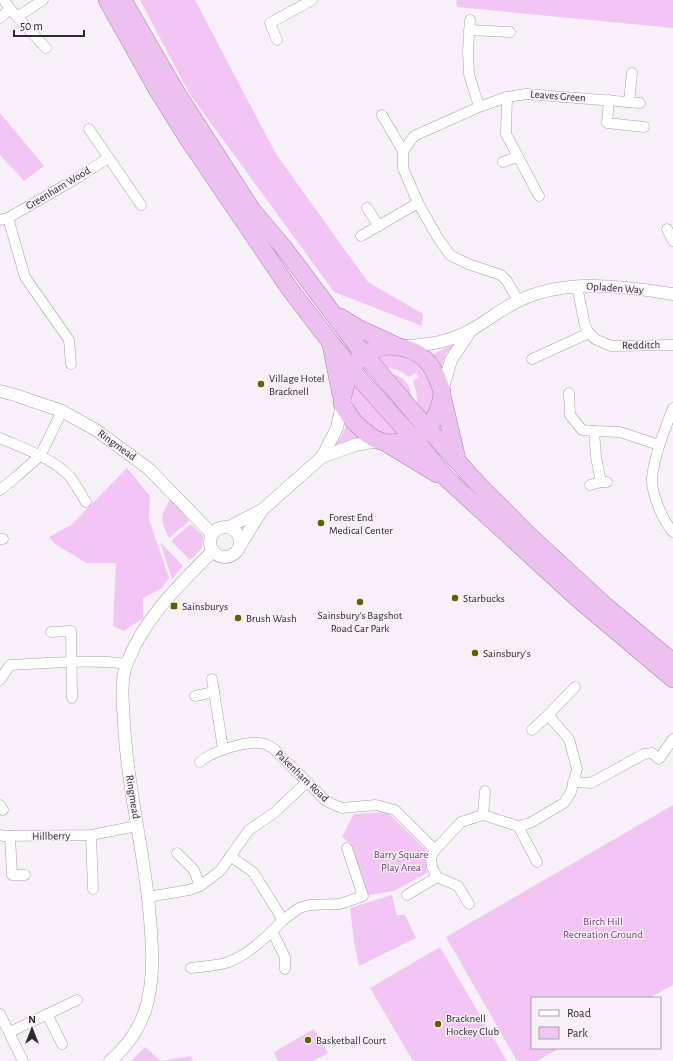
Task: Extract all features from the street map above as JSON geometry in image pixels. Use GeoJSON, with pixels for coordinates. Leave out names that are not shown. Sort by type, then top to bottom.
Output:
{"type":"FeatureCollection","features":[{"type":"Feature","properties":{"kind":"highway"},"geometry":{"type":"LineString","coordinates":[[107,0],[158,91],[188,139],[289,288],[330,343],[351,368],[414,439],[447,479],[577,598],[638,642],[673,662]]}},
{"type":"Feature","properties":{"kind":"highway"},"geometry":{"type":"LineString","coordinates":[[123,0],[174,90],[252,210],[284,248],[365,355],[420,420],[490,496],[571,574],[673,680]]}},
{"type":"Feature","properties":{"kind":"highway"},"geometry":{"type":"LineString","coordinates":[[333,312],[358,328],[419,354],[429,364],[434,370],[442,392],[457,460]]}},
{"type":"Feature","properties":{"kind":"highway"},"geometry":{"type":"LineString","coordinates":[[330,343],[342,403],[350,419],[356,425],[382,442],[447,479]]}},
{"type":"Feature","properties":{"kind":"highway"},"geometry":{"type":"LineString","coordinates":[[342,403],[346,381],[351,368],[365,355],[376,348],[399,346]]}},
{"type":"Feature","properties":{"kind":"highway"},"geometry":{"type":"LineString","coordinates":[[382,442],[414,439],[428,428],[438,410],[442,392]]}},
{"type":"Feature","properties":{"kind":"street"},"geometry":{"type":"LineString","coordinates":[[4,0],[10,9],[46,48]]}},
{"type":"Feature","properties":{"kind":"street"},"geometry":{"type":"LineString","coordinates":[[18,17],[44,0]]}},
{"type":"Feature","properties":{"kind":"street"},"geometry":{"type":"LineString","coordinates":[[278,40],[270,23],[312,0]]}},
{"type":"Feature","properties":{"kind":"street"},"geometry":{"type":"LineString","coordinates":[[0,18],[10,9]]}},
{"type":"Feature","properties":{"kind":"street"},"geometry":{"type":"LineString","coordinates":[[470,20],[468,51],[469,74],[479,106]]}},
{"type":"Feature","properties":{"kind":"street"},"geometry":{"type":"LineString","coordinates":[[469,30],[510,32]]}},
{"type":"Feature","properties":{"kind":"street","name":"Leaves Green"},"geometry":{"type":"LineString","coordinates":[[403,151],[414,136],[479,106],[507,97],[526,94],[634,102],[632,73]]}},
{"type":"Feature","properties":{"kind":"street"},"geometry":{"type":"LineString","coordinates":[[507,97],[506,134],[539,196]]}},
{"type":"Feature","properties":{"kind":"street"},"geometry":{"type":"LineString","coordinates":[[609,100],[607,123],[644,127]]}},
{"type":"Feature","properties":{"kind":"street"},"geometry":{"type":"LineString","coordinates":[[382,115],[403,151],[403,168],[418,203],[438,238],[450,255],[468,264],[501,275],[507,281],[518,301]]}},
{"type":"Feature","properties":{"kind":"street"},"geometry":{"type":"LineString","coordinates":[[89,130],[141,205]]}},
{"type":"Feature","properties":{"kind":"street"},"geometry":{"type":"LineString","coordinates":[[503,162],[517,157]]}},
{"type":"Feature","properties":{"kind":"street","name":"Greenham Wood"},"geometry":{"type":"LineString","coordinates":[[71,364],[69,340],[25,278],[4,219],[79,177],[108,158]]}},
{"type":"Feature","properties":{"kind":"street"},"geometry":{"type":"LineString","coordinates":[[361,236],[418,203]]}},
{"type":"Feature","properties":{"kind":"street"},"geometry":{"type":"LineString","coordinates":[[367,208],[379,226]]}},
{"type":"Feature","properties":{"kind":"street"},"geometry":{"type":"LineString","coordinates":[[667,229],[673,241]]}},
{"type":"Feature","properties":{"kind":"street"},"geometry":{"type":"LineString","coordinates":[[532,360],[589,333],[585,326],[577,286]]}},
{"type":"Feature","properties":{"kind":"street","name":"Opladen Way"},"geometry":{"type":"LineString","coordinates":[[399,346],[438,343],[456,337],[472,330],[518,301],[548,290],[577,286],[608,286],[673,294]]}},
{"type":"Feature","properties":{"kind":"street","name":"Opladen Way"},"geometry":{"type":"LineString","coordinates":[[442,392],[451,360],[472,330]]}},
{"type":"Feature","properties":{"kind":"street","name":"Redditch"},"geometry":{"type":"LineString","coordinates":[[589,333],[595,340],[611,346],[673,345]]}},
{"type":"Feature","properties":{"kind":"street","name":"Ringmead"},"geometry":{"type":"LineString","coordinates":[[0,391],[62,411],[96,430],[149,469],[212,534]]}},
{"type":"Feature","properties":{"kind":"street"},"geometry":{"type":"LineString","coordinates":[[569,393],[570,415],[582,430],[620,432],[659,445]]}},
{"type":"Feature","properties":{"kind":"street"},"geometry":{"type":"LineString","coordinates":[[262,510],[235,554],[230,557],[221,557],[213,551],[210,541],[212,534],[220,528],[229,527],[262,510],[322,457],[337,428],[342,403]]}},
{"type":"Feature","properties":{"kind":"street"},"geometry":{"type":"LineString","coordinates":[[673,408],[659,445],[652,479],[658,507],[673,532]]}},
{"type":"Feature","properties":{"kind":"street"},"geometry":{"type":"LineString","coordinates":[[0,490],[40,456],[62,411]]}},
{"type":"Feature","properties":{"kind":"street"},"geometry":{"type":"LineString","coordinates":[[590,485],[604,482],[596,457],[594,430]]}},
{"type":"Feature","properties":{"kind":"street"},"geometry":{"type":"LineString","coordinates":[[0,438],[56,465],[70,478],[86,502]]}},
{"type":"Feature","properties":{"kind":"street"},"geometry":{"type":"LineString","coordinates":[[322,457],[355,445],[382,442]]}},
{"type":"Feature","properties":{"kind":"street"},"geometry":{"type":"LineString","coordinates":[[229,527],[238,533],[241,544]]}},
{"type":"Feature","properties":{"kind":"street","name":"Ringmead"},"geometry":{"type":"LineString","coordinates":[[110,1061],[120,1053],[132,1037],[141,1019],[146,1005],[152,965],[152,940],[148,896],[125,743],[123,685],[127,664],[146,627],[168,597],[213,551]]}},
{"type":"Feature","properties":{"kind":"street"},"geometry":{"type":"LineString","coordinates":[[51,632],[71,631],[72,698]]}},
{"type":"Feature","properties":{"kind":"street"},"geometry":{"type":"LineString","coordinates":[[0,680],[10,665],[71,662],[110,662],[127,664]]}},
{"type":"Feature","properties":{"kind":"street"},"geometry":{"type":"LineString","coordinates":[[212,679],[223,749]]}},
{"type":"Feature","properties":{"kind":"street"},"geometry":{"type":"LineString","coordinates":[[532,730],[574,687]]}},
{"type":"Feature","properties":{"kind":"street"},"geometry":{"type":"LineString","coordinates":[[195,696],[214,692]]}},
{"type":"Feature","properties":{"kind":"street"},"geometry":{"type":"LineString","coordinates":[[469,904],[458,886],[437,877],[432,867],[431,857],[435,850],[461,822],[483,815],[518,826],[530,823],[564,803],[571,792],[577,769],[569,739],[548,715]]}},
{"type":"Feature","properties":{"kind":"street"},"geometry":{"type":"LineString","coordinates":[[573,782],[591,783],[644,754],[652,753],[659,759],[673,740]]}},
{"type":"Feature","properties":{"kind":"street","name":"Pakenham Road"},"geometry":{"type":"LineString","coordinates":[[203,759],[223,749],[254,743],[265,744],[274,749],[326,802],[342,808],[376,805],[395,810],[435,850]]}},
{"type":"Feature","properties":{"kind":"street"},"geometry":{"type":"LineString","coordinates":[[148,896],[189,890],[200,886],[220,871],[249,830],[274,813],[307,782]]}},
{"type":"Feature","properties":{"kind":"street"},"geometry":{"type":"LineString","coordinates":[[483,815],[485,791]]}},
{"type":"Feature","properties":{"kind":"street","name":"Hillberry"},"geometry":{"type":"LineString","coordinates":[[0,835],[91,835],[137,826]]}},
{"type":"Feature","properties":{"kind":"street"},"geometry":{"type":"LineString","coordinates":[[518,826],[536,862]]}},
{"type":"Feature","properties":{"kind":"street"},"geometry":{"type":"LineString","coordinates":[[91,835],[93,889]]}},
{"type":"Feature","properties":{"kind":"street"},"geometry":{"type":"LineString","coordinates":[[10,836],[12,875],[26,874]]}},
{"type":"Feature","properties":{"kind":"street"},"geometry":{"type":"LineString","coordinates":[[191,968],[227,963],[242,956],[299,908],[309,905],[340,904],[363,896],[347,848]]}},
{"type":"Feature","properties":{"kind":"street"},"geometry":{"type":"LineString","coordinates":[[177,853],[194,870],[200,886]]}},
{"type":"Feature","properties":{"kind":"street"},"geometry":{"type":"LineString","coordinates":[[230,856],[253,872],[283,920]]}},
{"type":"Feature","properties":{"kind":"street"},"geometry":{"type":"LineString","coordinates":[[408,895],[437,877]]}},
{"type":"Feature","properties":{"kind":"street"},"geometry":{"type":"LineString","coordinates":[[272,931],[285,957],[285,969]]}},
{"type":"Feature","properties":{"kind":"street"},"geometry":{"type":"LineString","coordinates":[[10,1032],[77,1000]]}},
{"type":"Feature","properties":{"kind":"street"},"geometry":{"type":"LineString","coordinates":[[0,1014],[23,1061]]}},
{"type":"Feature","properties":{"kind":"street"},"geometry":{"type":"LineString","coordinates":[[47,1014],[62,1044]]}},
{"type":"Feature","properties":{"kind":"green space"},"geometry":{"type":"Polygon","coordinates":[[[140,0],[195,0],[276,154],[368,282],[423,314],[422,326],[334,292],[189,93],[140,0]]]}},
{"type":"Feature","properties":{"kind":"green space"},"geometry":{"type":"Polygon","coordinates":[[[456,0],[673,0],[673,28],[457,7],[456,0]]]}},
{"type":"Feature","properties":{"kind":"green space"},"geometry":{"type":"Polygon","coordinates":[[[0,113],[44,166],[24,181],[0,155],[0,113]]]}},
{"type":"Feature","properties":{"kind":"green space"},"geometry":{"type":"Polygon","coordinates":[[[452,345],[453,346],[446,354],[441,368],[432,357],[433,354],[452,345]]]}},
{"type":"Feature","properties":{"kind":"green space"},"geometry":{"type":"Polygon","coordinates":[[[386,353],[406,355],[427,370],[435,390],[428,416],[418,406],[413,381],[419,377],[416,373],[409,377],[400,371],[385,367],[377,357],[386,353]]]}},
{"type":"Feature","properties":{"kind":"green space"},"geometry":{"type":"Polygon","coordinates":[[[391,374],[400,377],[406,382],[410,389],[412,398],[391,374]]]}},
{"type":"Feature","properties":{"kind":"green space"},"geometry":{"type":"Polygon","coordinates":[[[353,384],[399,435],[391,435],[376,430],[362,421],[357,415],[352,400],[353,384]]]}},
{"type":"Feature","properties":{"kind":"green space"},"geometry":{"type":"Polygon","coordinates":[[[347,424],[359,435],[358,438],[335,447],[334,446],[341,437],[347,424]]]}},
{"type":"Feature","properties":{"kind":"green space"},"geometry":{"type":"Polygon","coordinates":[[[127,468],[150,496],[149,519],[169,578],[162,588],[143,598],[143,618],[124,631],[113,626],[116,563],[86,563],[54,543],[49,537],[71,525],[127,468]]]}},
{"type":"Feature","properties":{"kind":"green space"},"geometry":{"type":"Polygon","coordinates":[[[172,498],[189,521],[169,538],[162,517],[172,498]]]}},
{"type":"Feature","properties":{"kind":"green space"},"geometry":{"type":"Polygon","coordinates":[[[191,524],[203,536],[202,548],[190,560],[172,542],[173,539],[191,524]]]}},
{"type":"Feature","properties":{"kind":"green space"},"geometry":{"type":"Polygon","coordinates":[[[160,542],[183,566],[172,579],[160,542]]]}},
{"type":"Feature","properties":{"kind":"green space","name":"Birch Hill Recreation Ground"},"geometry":{"type":"Polygon","coordinates":[[[673,805],[673,985],[651,997],[531,997],[531,1049],[558,1049],[537,1061],[517,1061],[446,937],[673,805]]]}},
{"type":"Feature","properties":{"kind":"green space","name":"Barry Square Play Area"},"geometry":{"type":"Polygon","coordinates":[[[387,812],[426,850],[427,873],[394,891],[368,895],[351,844],[342,837],[354,814],[387,812]]]}},
{"type":"Feature","properties":{"kind":"green space"},"geometry":{"type":"Polygon","coordinates":[[[392,895],[397,915],[405,915],[416,938],[359,966],[350,908],[392,895]]]}},
{"type":"Feature","properties":{"kind":"green space","name":"Bracknell Hockey Club"},"geometry":{"type":"Polygon","coordinates":[[[440,947],[507,1061],[413,1061],[370,988],[440,947]]]}},
{"type":"Feature","properties":{"kind":"green space","name":"Basketball Court"},"geometry":{"type":"Polygon","coordinates":[[[314,1029],[328,1053],[313,1061],[278,1061],[274,1052],[314,1029]]]}},
{"type":"Feature","properties":{"kind":"green space"},"geometry":{"type":"Polygon","coordinates":[[[145,1047],[161,1061],[131,1061],[145,1047]]]}},
{"type":"Feature","properties":{"kind":"green space"},"geometry":{"type":"Polygon","coordinates":[[[191,1056],[193,1061],[161,1061],[191,1056]]]}},
{"type":"Feature","properties":{"kind":"place","name":"Village Hotel Bracknell"},"geometry":{"type":"Point","coordinates":[261,384]}},
{"type":"Feature","properties":{"kind":"place","name":"Forest End Medical Center"},"geometry":{"type":"Point","coordinates":[321,523]}},
{"type":"Feature","properties":{"kind":"place","name":"Starbucks"},"geometry":{"type":"Point","coordinates":[455,598]}},
{"type":"Feature","properties":{"kind":"place","name":"Sainsbury's Bagshot Road Car Park"},"geometry":{"type":"Point","coordinates":[360,602]}},
{"type":"Feature","properties":{"kind":"place","name":"Sainsburys"},"geometry":{"type":"Point","coordinates":[174,606]}},
{"type":"Feature","properties":{"kind":"place","name":"Brush Wash"},"geometry":{"type":"Point","coordinates":[238,618]}},
{"type":"Feature","properties":{"kind":"place","name":"Sainsbury's"},"geometry":{"type":"Point","coordinates":[475,653]}},
{"type":"Feature","properties":{"kind":"place","name":"Bracknell Hockey Club"},"geometry":{"type":"Point","coordinates":[438,1024]}},
{"type":"Feature","properties":{"kind":"place","name":"Basketball Court"},"geometry":{"type":"Point","coordinates":[308,1040]}}]}
